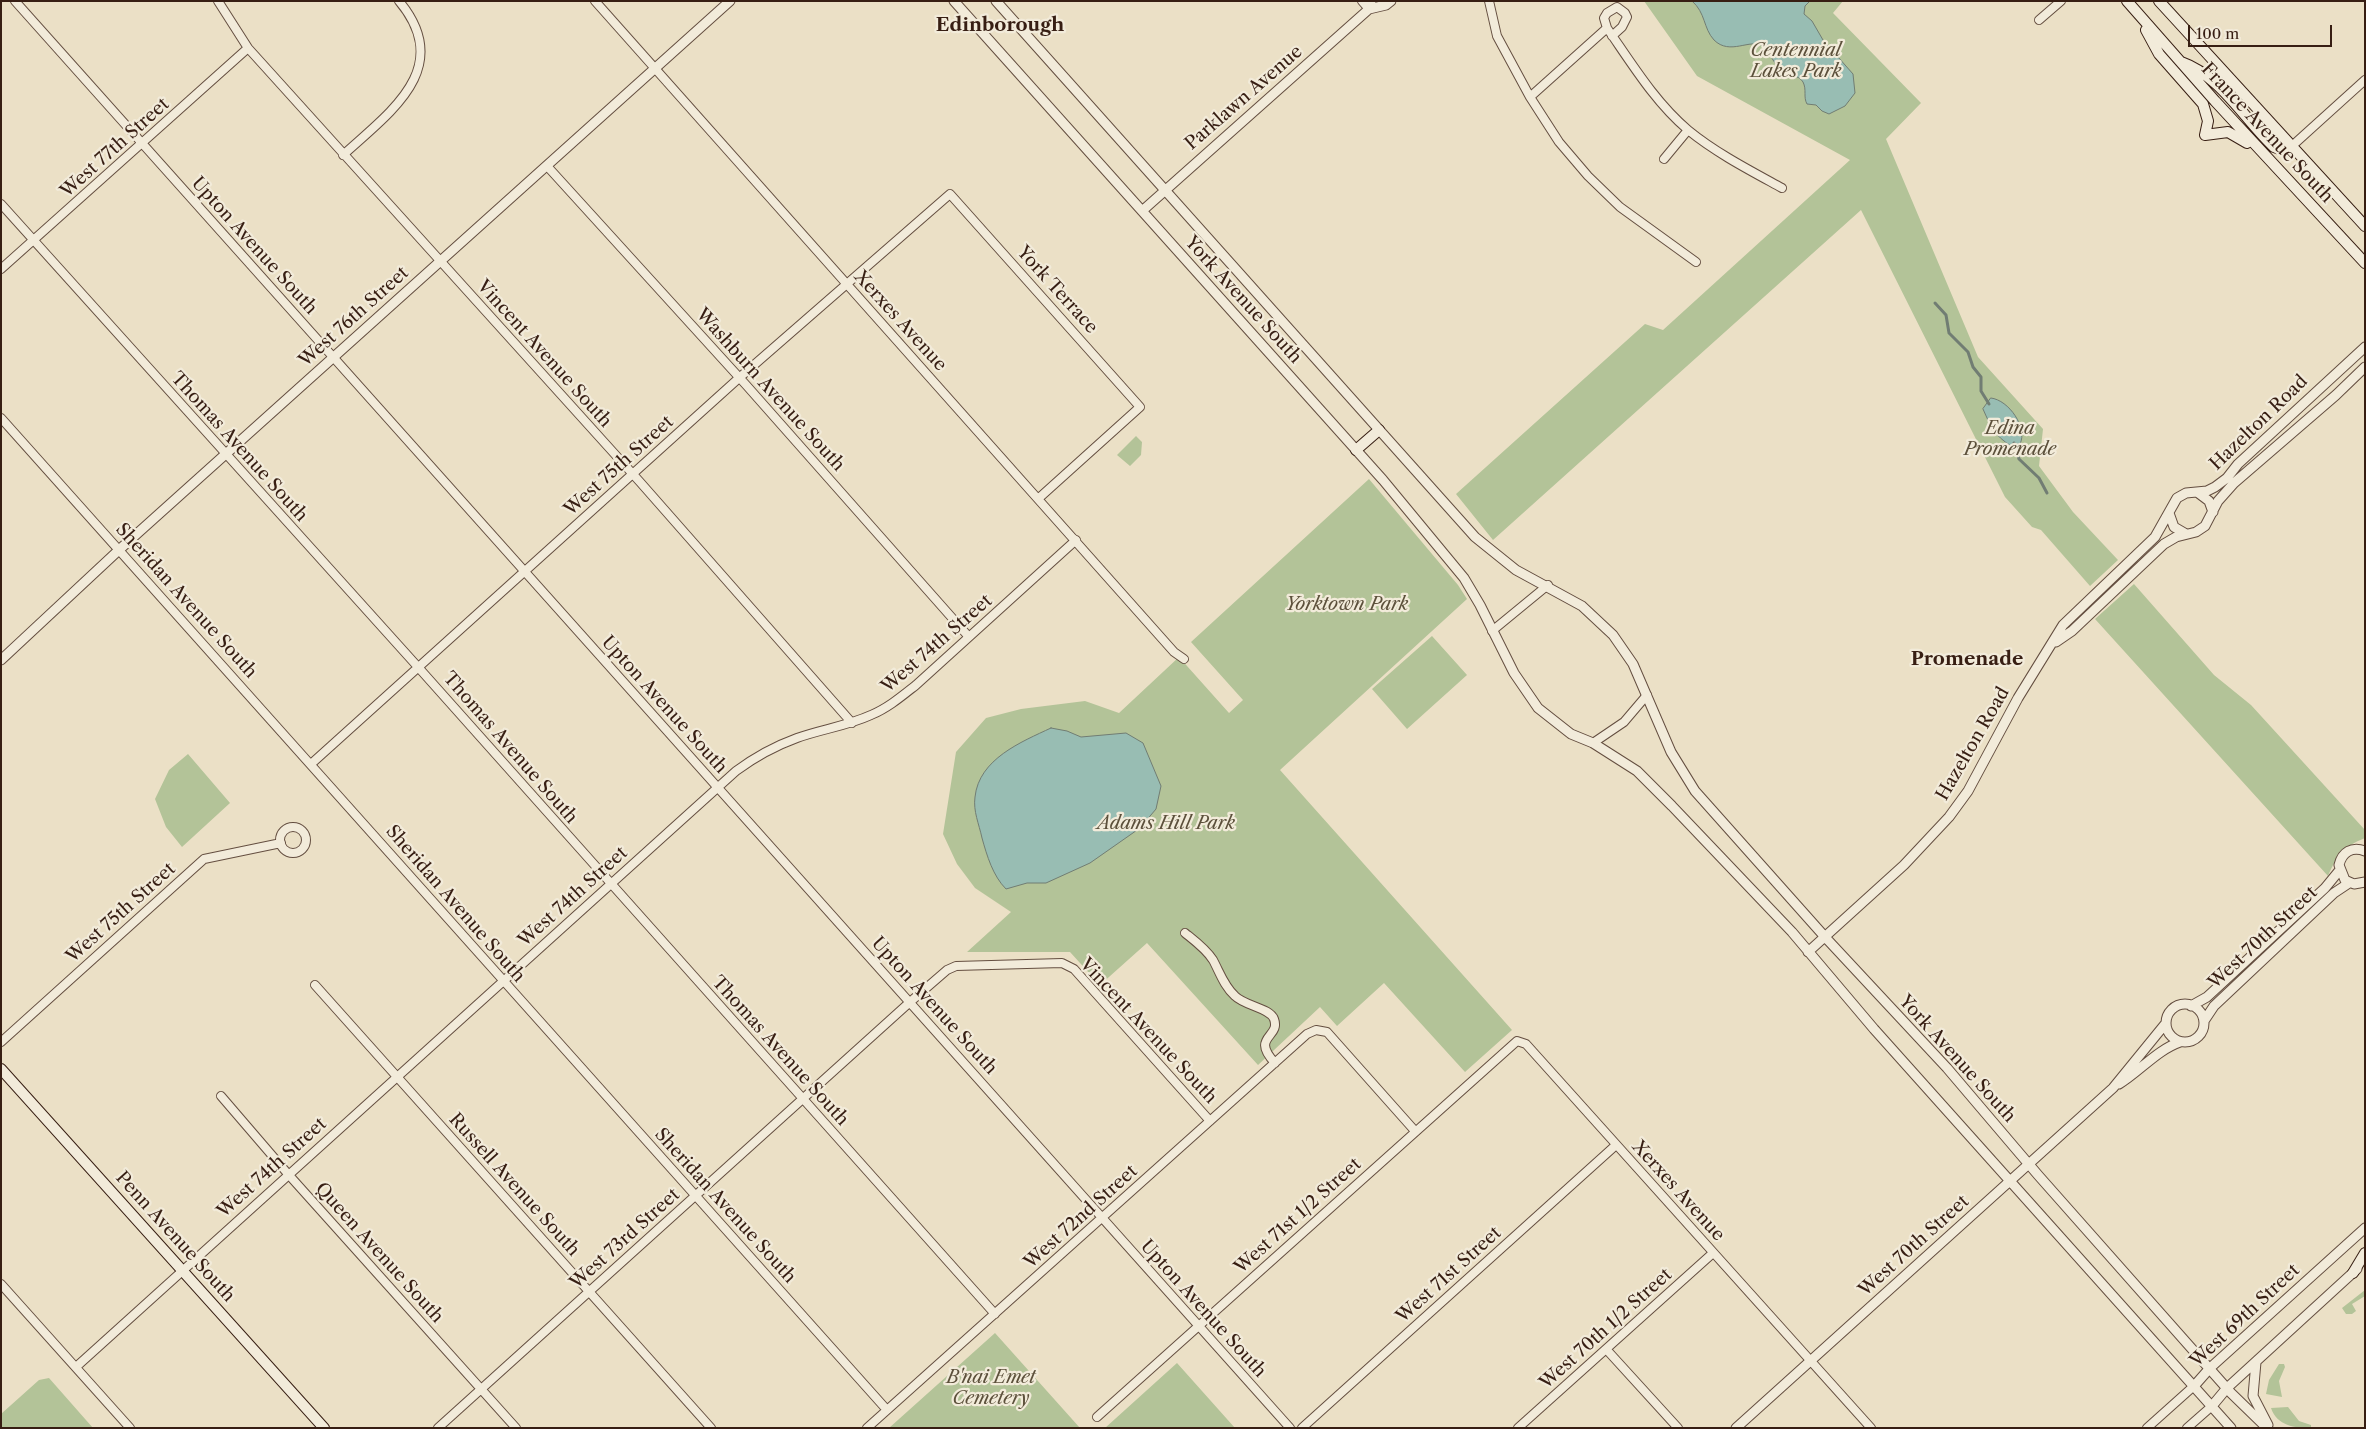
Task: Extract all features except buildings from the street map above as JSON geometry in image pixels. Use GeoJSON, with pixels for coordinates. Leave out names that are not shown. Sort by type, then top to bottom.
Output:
{"type":"FeatureCollection","features":[{"type":"Feature","properties":{"kind":"main road","name":"France Avenue South"},"geometry":{"type":"LineString","coordinates":[[2127,1],[2179,62],[2365,263]]}},
{"type":"Feature","properties":{"kind":"main road","name":"France Avenue South"},"geometry":{"type":"LineString","coordinates":[[2159,1],[2365,226]]}},
{"type":"Feature","properties":{"kind":"main road"},"geometry":{"type":"LineString","coordinates":[[2137,13],[2159,54],[2203,104],[2208,121],[2205,135],[2228,132],[2264,155]]}},
{"type":"Feature","properties":{"kind":"main road"},"geometry":{"type":"LineString","coordinates":[[2179,62],[2195,67],[2217,85],[2274,147],[2282,150],[2292,146]]}},
{"type":"Feature","properties":{"kind":"main road"},"geometry":{"type":"LineString","coordinates":[[1356,450],[1379,430]]}},
{"type":"Feature","properties":{"kind":"main road","name":"Penn Avenue South"},"geometry":{"type":"LineString","coordinates":[[1,1068],[324,1428]]}},
{"type":"Feature","properties":{"kind":"main road"},"geometry":{"type":"LineString","coordinates":[[2353,1273],[2365,1253]]}},
{"type":"Feature","properties":{"kind":"street","name":"Upton Avenue South"},"geometry":{"type":"LineString","coordinates":[[15,1],[1290,1428]]}},
{"type":"Feature","properties":{"kind":"street","name":"Vincent Avenue South"},"geometry":{"type":"LineString","coordinates":[[218,1],[248,48],[633,474],[852,723]]}},
{"type":"Feature","properties":{"kind":"street"},"geometry":{"type":"LineString","coordinates":[[343,155],[400,102],[411,88],[418,72],[420,54],[418,36],[413,20],[399,1]]}},
{"type":"Feature","properties":{"kind":"street","name":"Xerxes Avenue"},"geometry":{"type":"LineString","coordinates":[[595,1],[1179,657],[1184,659]]}},
{"type":"Feature","properties":{"kind":"street","name":"West 76th Street"},"geometry":{"type":"LineString","coordinates":[[1,660],[120,549],[730,1]]}},
{"type":"Feature","properties":{"kind":"street","name":"York Avenue South"},"geometry":{"type":"LineString","coordinates":[[954,1],[1356,450],[1464,578],[1480,605],[1514,673],[1538,708],[1571,734],[1593,743],[1637,771],[1768,906],[2010,1181],[2195,1385],[2231,1428]]}},
{"type":"Feature","properties":{"kind":"street","name":"York Avenue South"},"geometry":{"type":"LineString","coordinates":[[996,1],[1475,537],[1516,570],[1548,585],[1582,606],[1613,635],[1633,664],[1671,752],[1695,791],[1824,937],[1947,1068],[2029,1164],[2227,1388],[2268,1428]]}},
{"type":"Feature","properties":{"kind":"street"},"geometry":{"type":"LineString","coordinates":[[1362,1],[1370,5]]}},
{"type":"Feature","properties":{"kind":"street","name":"Parklawn Avenue"},"geometry":{"type":"LineString","coordinates":[[1142,211],[1370,5],[1386,5],[1391,1]]}},
{"type":"Feature","properties":{"kind":"street"},"geometry":{"type":"LineString","coordinates":[[1489,1],[1497,36],[1530,97],[1559,142],[1588,176],[1624,210],[1696,262]]}},
{"type":"Feature","properties":{"kind":"street"},"geometry":{"type":"LineString","coordinates":[[2039,20],[2061,1]]}},
{"type":"Feature","properties":{"kind":"street"},"geometry":{"type":"LineString","coordinates":[[1612,36],[1626,22],[1627,17],[1622,9],[1612,8],[1607,13],[1604,18],[1607,28],[1612,36],[1646,85],[1688,130],[1739,164],[1782,188]]}},
{"type":"Feature","properties":{"kind":"street"},"geometry":{"type":"LineString","coordinates":[[1530,97],[1607,28]]}},
{"type":"Feature","properties":{"kind":"street","name":"West 77th Street"},"geometry":{"type":"LineString","coordinates":[[1,269],[248,48]]}},
{"type":"Feature","properties":{"kind":"street"},"geometry":{"type":"LineString","coordinates":[[2292,146],[2365,80]]}},
{"type":"Feature","properties":{"kind":"street"},"geometry":{"type":"LineString","coordinates":[[1664,159],[1688,130]]}},
{"type":"Feature","properties":{"kind":"street","name":"Washburn Avenue South"},"geometry":{"type":"LineString","coordinates":[[547,166],[739,378],[969,637]]}},
{"type":"Feature","properties":{"kind":"street","name":"West 75th Street"},"geometry":{"type":"LineString","coordinates":[[311,764],[739,378],[950,194]]}},
{"type":"Feature","properties":{"kind":"street","name":"York Terrace"},"geometry":{"type":"LineString","coordinates":[[950,194],[1140,407],[1038,498]]}},
{"type":"Feature","properties":{"kind":"street","name":"Thomas Avenue South"},"geometry":{"type":"LineString","coordinates":[[1,204],[225,455],[418,667],[995,1314]]}},
{"type":"Feature","properties":{"kind":"street","name":"Hazelton Road"},"geometry":{"type":"LineString","coordinates":[[1808,952],[1904,865],[1949,817],[1968,791],[2022,692],[2064,625],[2155,537],[2177,498],[2186,493],[2207,491],[2221,483],[2238,464],[2365,347]]}},
{"type":"Feature","properties":{"kind":"street","name":"Hazelton Road"},"geometry":{"type":"LineString","coordinates":[[2054,643],[2072,631],[2164,544],[2186,534],[2196,532],[2205,526],[2218,502],[2234,483],[2336,396],[2365,367]]}},
{"type":"Feature","properties":{"kind":"street","name":"Sheridan Avenue South"},"geometry":{"type":"LineString","coordinates":[[1,418],[887,1410]]}},
{"type":"Feature","properties":{"kind":"street"},"geometry":{"type":"LineString","coordinates":[[2196,492],[2209,501],[2213,512]]}},
{"type":"Feature","properties":{"kind":"street"},"geometry":{"type":"LineString","coordinates":[[2169,513],[2174,527],[2186,534]]}},
{"type":"Feature","properties":{"kind":"street","name":"West 74th Street"},"geometry":{"type":"LineString","coordinates":[[76,1367],[736,771],[776,746],[852,723],[873,715],[896,701],[1076,540]]}},
{"type":"Feature","properties":{"kind":"street"},"geometry":{"type":"LineString","coordinates":[[1492,631],[1548,585]]}},
{"type":"Feature","properties":{"kind":"street"},"geometry":{"type":"LineString","coordinates":[[1593,743],[1624,722],[1647,696]]}},
{"type":"Feature","properties":{"kind":"street","name":"West 75th Street"},"geometry":{"type":"LineString","coordinates":[[1,1042],[204,859],[281,842]]}},
{"type":"Feature","properties":{"kind":"street","name":"West 70th Street"},"geometry":{"type":"LineString","coordinates":[[2191,1006],[2207,997],[2325,888],[2339,871],[2340,860],[2347,852],[2358,849],[2365,851]]}},
{"type":"Feature","properties":{"kind":"street"},"geometry":{"type":"LineString","coordinates":[[2339,871],[2349,883],[2365,882]]}},
{"type":"Feature","properties":{"kind":"street","name":"West 70th Street"},"geometry":{"type":"LineString","coordinates":[[2204,1021],[2214,1006],[2334,893],[2349,883]]}},
{"type":"Feature","properties":{"kind":"street"},"geometry":{"type":"LineString","coordinates":[[1185,933],[1212,959],[1222,980],[1236,997],[1250,1006],[1269,1012],[1274,1018],[1275,1024],[1264,1044],[1265,1053],[1275,1063]]}},
{"type":"Feature","properties":{"kind":"street","name":"Vincent Avenue South"},"geometry":{"type":"LineString","coordinates":[[1062,962],[1074,969],[1210,1121]]}},
{"type":"Feature","properties":{"kind":"street","name":"West 73rd Street"},"geometry":{"type":"LineString","coordinates":[[438,1428],[946,970],[956,966],[1062,962]]}},
{"type":"Feature","properties":{"kind":"street","name":"Russell Avenue South"},"geometry":{"type":"LineString","coordinates":[[315,985],[711,1428]]}},
{"type":"Feature","properties":{"kind":"street"},"geometry":{"type":"LineString","coordinates":[[2184,1004],[2198,1010],[2204,1021],[2199,1036],[2190,1042],[2180,1042],[2170,1035],[2166,1023],[2169,1014],[2175,1007],[2184,1004]]}},
{"type":"Feature","properties":{"kind":"street","name":"West 70th Street"},"geometry":{"type":"LineString","coordinates":[[1736,1428],[2113,1088],[2166,1023]]}},
{"type":"Feature","properties":{"kind":"street","name":"West 72nd Street"},"geometry":{"type":"LineString","coordinates":[[867,1428],[1307,1034],[1316,1030],[1327,1032],[1415,1131]]}},
{"type":"Feature","properties":{"kind":"street","name":"West 71st 1/2 Street"},"geometry":{"type":"LineString","coordinates":[[1097,1417],[1517,1041],[1522,1042]]}},
{"type":"Feature","properties":{"kind":"street","name":"Xerxes Avenue"},"geometry":{"type":"LineString","coordinates":[[1522,1042],[1871,1428]]}},
{"type":"Feature","properties":{"kind":"street","name":"West 70th Street"},"geometry":{"type":"LineString","coordinates":[[2113,1088],[2137,1073],[2167,1047],[2180,1042]]}},
{"type":"Feature","properties":{"kind":"street","name":"Queen Avenue South"},"geometry":{"type":"LineString","coordinates":[[221,1096],[288,1174],[516,1428]]}},
{"type":"Feature","properties":{"kind":"street","name":"West 71st Street"},"geometry":{"type":"LineString","coordinates":[[1302,1428],[1616,1145]]}},
{"type":"Feature","properties":{"kind":"street","name":"West 69th Street"},"geometry":{"type":"LineString","coordinates":[[2147,1428],[2195,1385],[2210,1368],[2365,1228]]}},
{"type":"Feature","properties":{"kind":"street","name":"West 70th 1/2 Street"},"geometry":{"type":"LineString","coordinates":[[1518,1428],[1713,1253]]}},
{"type":"Feature","properties":{"kind":"street"},"geometry":{"type":"LineString","coordinates":[[2188,1428],[2212,1406],[2227,1388],[2365,1263]]}},
{"type":"Feature","properties":{"kind":"street"},"geometry":{"type":"LineString","coordinates":[[1,1284],[130,1428]]}},
{"type":"Feature","properties":{"kind":"street"},"geometry":{"type":"LineString","coordinates":[[1606,1349],[1678,1428]]}},
{"type":"Feature","properties":{"kind":"street"},"geometry":{"type":"LineString","coordinates":[[2256,1362],[2253,1396],[2268,1428]]}},
{"type":"Feature","properties":{"kind":"green space","name":"Edina Promenade"},"geometry":{"type":"Polygon","coordinates":[[[1644,1],[1843,1],[1833,13],[1921,103],[1886,139],[1978,357],[2043,429],[2039,466],[2073,512],[2118,560],[2090,586],[2041,530],[2032,527],[2005,497],[1861,210],[1493,540],[1456,494],[1645,324],[1663,330],[1850,160],[1697,76],[1644,1]]]}},
{"type":"Feature","properties":{"kind":"green space"},"geometry":{"type":"Polygon","coordinates":[[[1136,436],[1142,442],[1141,455],[1130,466],[1117,455],[1136,436]]]}},
{"type":"Feature","properties":{"kind":"green space","name":"Adams Hill Park"},"geometry":{"type":"Polygon","coordinates":[[[1369,479],[1458,585],[1467,599],[1280,770],[1512,1030],[1465,1072],[1384,983],[1337,1026],[1320,1007],[1258,1065],[1147,943],[1100,985],[1070,952],[967,952],[1011,912],[975,888],[957,864],[943,834],[956,752],[986,718],[1021,709],[1085,701],[1119,713],[1179,657],[1229,713],[1243,700],[1191,642],[1369,479]]]}},
{"type":"Feature","properties":{"kind":"green space"},"geometry":{"type":"Polygon","coordinates":[[[2134,584],[2214,675],[2251,705],[2365,830],[2365,838],[2346,848],[2334,862],[2328,876],[2095,619],[2134,584]]]}},
{"type":"Feature","properties":{"kind":"green space"},"geometry":{"type":"Polygon","coordinates":[[[1432,636],[1467,675],[1407,729],[1372,689],[1432,636]]]}},
{"type":"Feature","properties":{"kind":"green space"},"geometry":{"type":"Polygon","coordinates":[[[188,754],[230,803],[182,847],[166,827],[155,799],[169,770],[188,754]]]}},
{"type":"Feature","properties":{"kind":"green space"},"geometry":{"type":"Polygon","coordinates":[[[2365,1290],[2365,1296],[2352,1304],[2356,1311],[2352,1314],[2346,1314],[2342,1308],[2365,1290]]]}},
{"type":"Feature","properties":{"kind":"green space","name":"B'nai Emet Cemetery"},"geometry":{"type":"Polygon","coordinates":[[[995,1333],[1080,1428],[889,1428],[995,1333]]]}},
{"type":"Feature","properties":{"kind":"green space"},"geometry":{"type":"Polygon","coordinates":[[[1177,1363],[1235,1428],[1105,1428],[1177,1363]]]}},
{"type":"Feature","properties":{"kind":"green space"},"geometry":{"type":"Polygon","coordinates":[[[2279,1364],[2284,1364],[2285,1367],[2279,1381],[2282,1397],[2266,1394],[2269,1380],[2279,1364]]]}},
{"type":"Feature","properties":{"kind":"green space"},"geometry":{"type":"Polygon","coordinates":[[[49,1378],[93,1428],[1,1428],[1,1414],[39,1380],[49,1378]]]}},
{"type":"Feature","properties":{"kind":"green space"},"geometry":{"type":"Polygon","coordinates":[[[2288,1407],[2299,1421],[2311,1425],[2311,1428],[2287,1425],[2278,1419],[2271,1408],[2288,1407]]]}},
{"type":"Feature","properties":{"kind":"water"},"geometry":{"type":"Polygon","coordinates":[[[1692,1],[1810,1],[1805,6],[1804,14],[1812,21],[1823,40],[1853,74],[1855,93],[1845,106],[1829,114],[1822,111],[1816,105],[1807,104],[1803,82],[1799,78],[1783,72],[1763,46],[1752,44],[1727,47],[1720,45],[1714,40],[1708,31],[1700,10],[1692,1]]]}},
{"type":"Feature","properties":{"kind":"water"},"geometry":{"type":"Polygon","coordinates":[[[1991,398],[2004,404],[2015,416],[2021,430],[2022,438],[2020,444],[2011,446],[2001,438],[1988,421],[1983,409],[1991,398]]]}},
{"type":"Feature","properties":{"kind":"water"},"geometry":{"type":"Polygon","coordinates":[[[1051,728],[1067,731],[1081,737],[1126,733],[1143,743],[1161,786],[1156,809],[1140,828],[1090,863],[1046,883],[1027,883],[1006,889],[994,872],[982,838],[975,807],[978,784],[984,772],[1003,754],[1027,739],[1051,728]]]}},
{"type":"Feature","properties":{"kind":"waterway"},"geometry":{"type":"LineString","coordinates":[[1935,303],[1946,315],[1949,333],[1968,352],[1973,367],[1981,377],[1981,391],[1989,404]]}},
{"type":"Feature","properties":{"kind":"waterway"},"geometry":{"type":"LineString","coordinates":[[2014,443],[2019,459],[2039,478],[2047,493]]}},
{"type":"Feature","properties":{"kind":"district","name":"Edinborough"},"geometry":{"type":"Point","coordinates":[1000,26]}},
{"type":"Feature","properties":{"kind":"district","name":"Promenade"},"geometry":{"type":"Point","coordinates":[1967,660]}},
{"type":"Feature","properties":{"kind":"park label","name":"Centennial Lakes Park"},"geometry":{"type":"Point","coordinates":[1796,61]}},
{"type":"Feature","properties":{"kind":"park label","name":"Yorktown Park"},"geometry":{"type":"Point","coordinates":[1347,605]}}]}
